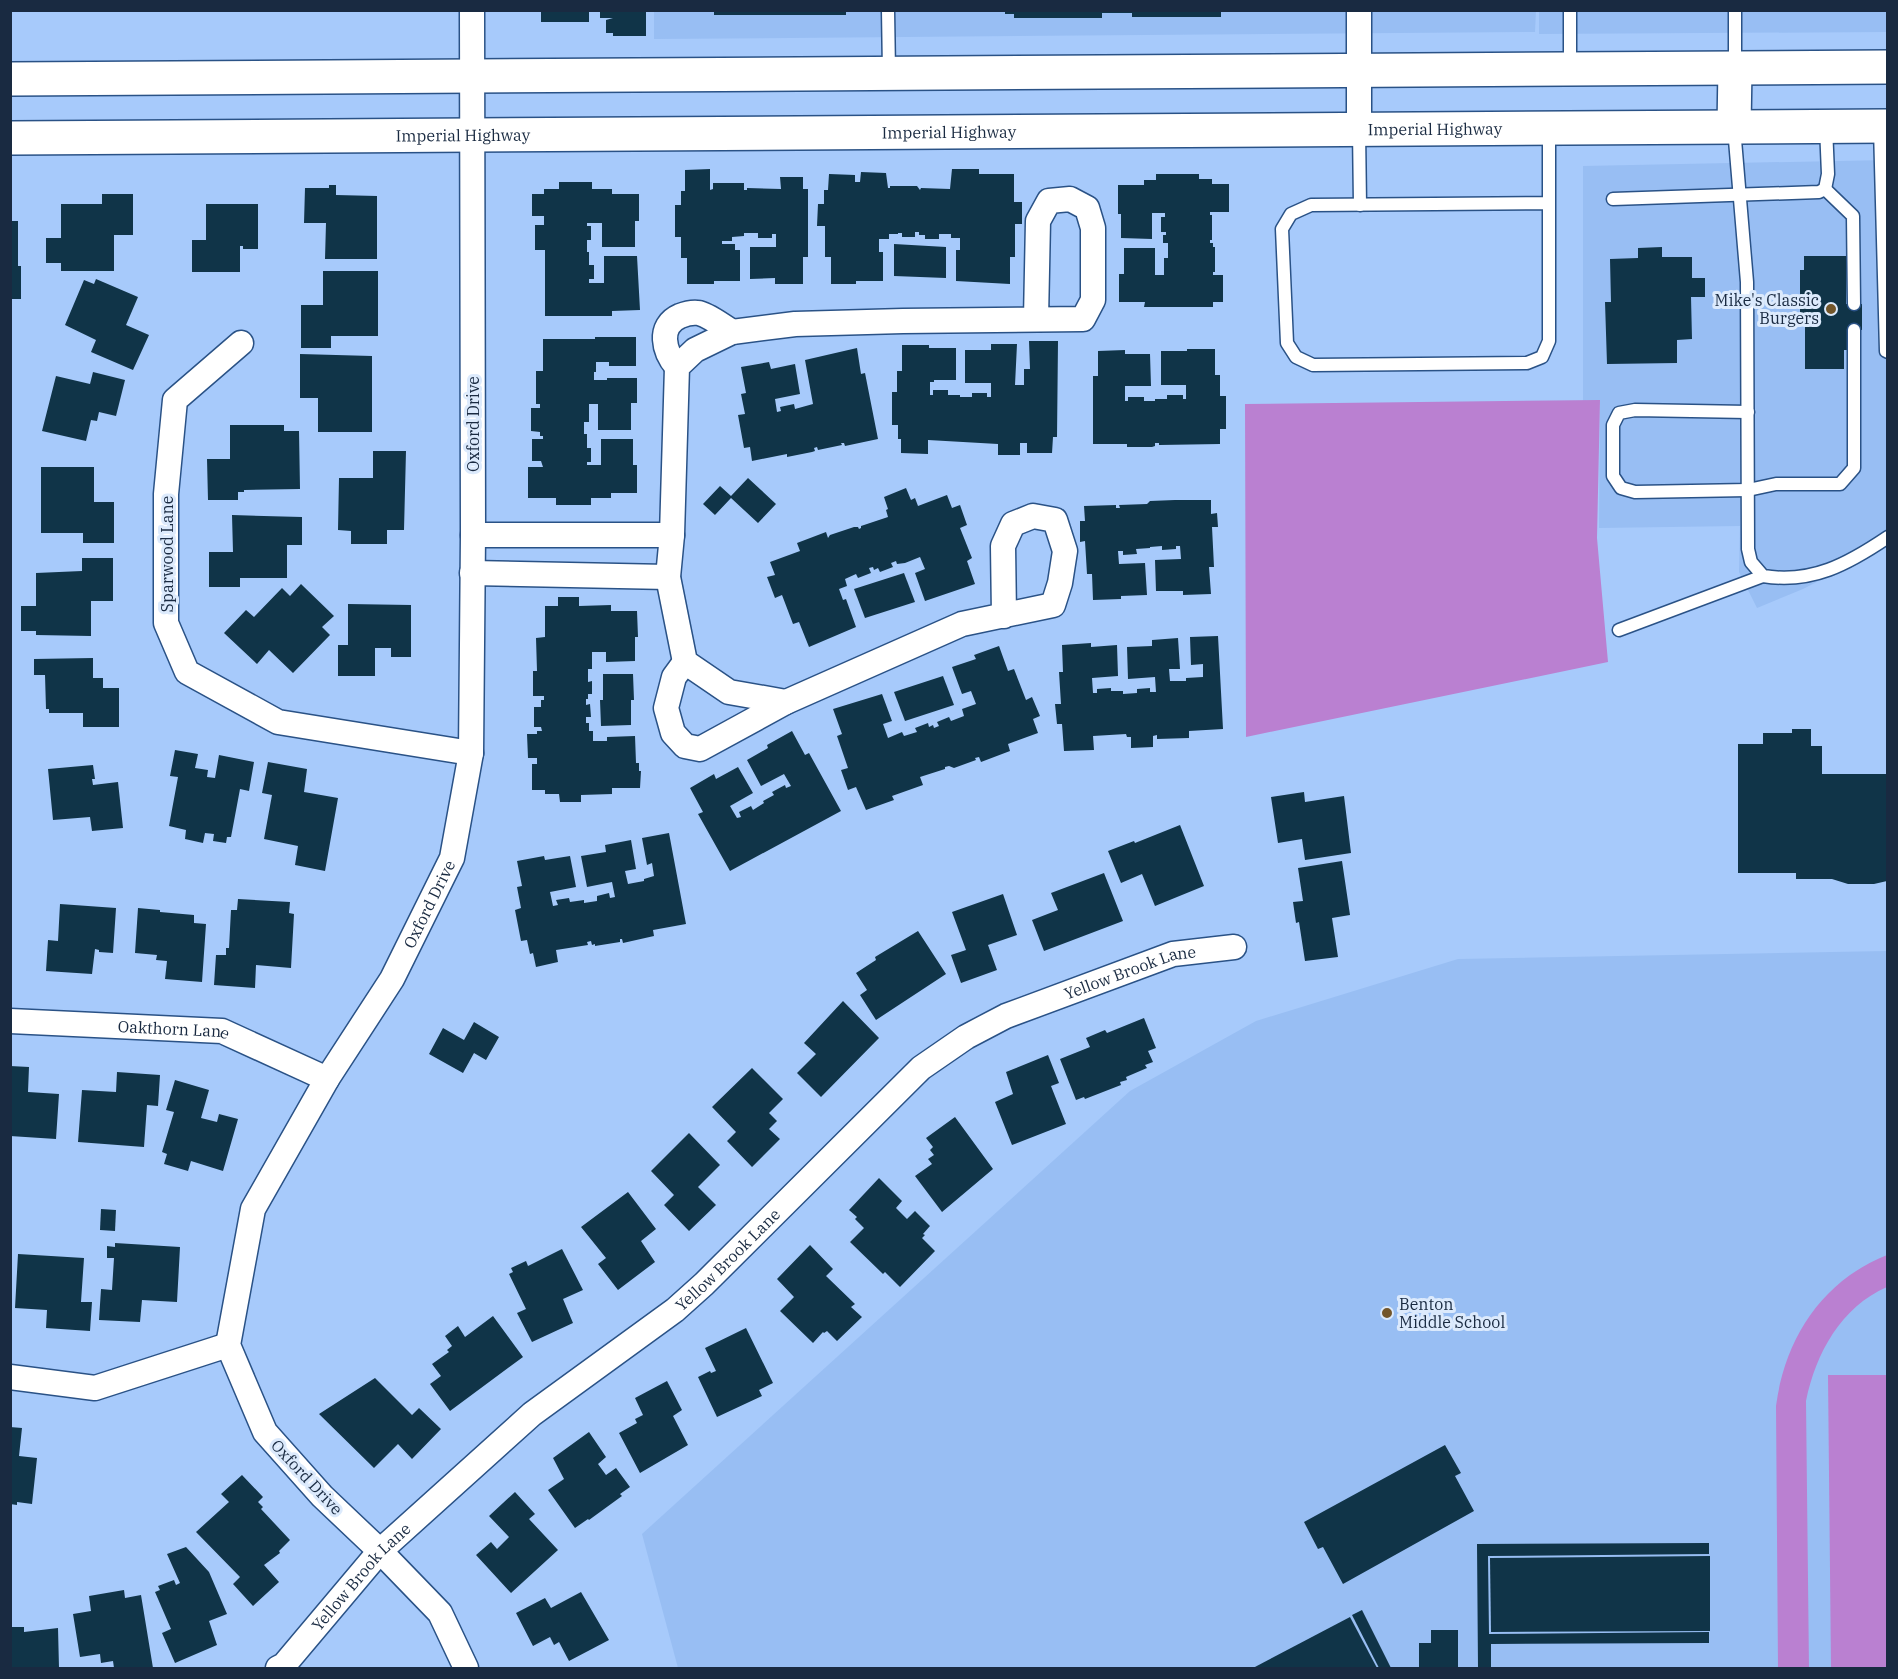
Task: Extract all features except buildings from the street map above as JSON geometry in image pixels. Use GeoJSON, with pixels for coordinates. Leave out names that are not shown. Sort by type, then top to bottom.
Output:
{"type":"FeatureCollection","features":[{"type":"Feature","properties":{"kind":"main road"},"geometry":{"type":"LineString","coordinates":[[10,79],[1887,67]]}},
{"type":"Feature","properties":{"kind":"main road"},"geometry":{"type":"LineString","coordinates":[[1734,127],[1735,68]]}},
{"type":"Feature","properties":{"kind":"main road","name":"Imperial Highway"},"geometry":{"type":"LineString","coordinates":[[10,138],[1884,126]]}},
{"type":"Feature","properties":{"kind":"street","name":"Oxford Drive"},"geometry":{"type":"LineString","coordinates":[[466,1668],[440,1613],[322,1496],[265,1432],[228,1345],[253,1209],[327,1079],[392,979],[452,858],[471,753],[472,10]]}},
{"type":"Feature","properties":{"kind":"street"},"geometry":{"type":"LineString","coordinates":[[1359,10],[1359,129]]}},
{"type":"Feature","properties":{"kind":"street"},"geometry":{"type":"LineString","coordinates":[[677,367],[695,350],[732,332],[795,324],[1083,319],[1093,300],[1093,228],[1087,208],[1070,199],[1049,201],[1038,221],[1036,319]]}},
{"type":"Feature","properties":{"kind":"street"},"geometry":{"type":"LineString","coordinates":[[732,332],[699,313],[685,314],[674,319],[665,331],[664,341],[668,357],[677,367],[672,535],[668,578],[685,662],[729,692],[786,702]]}},
{"type":"Feature","properties":{"kind":"street","name":"Sparwood Lane"},"geometry":{"type":"LineString","coordinates":[[241,343],[175,400],[166,494],[166,623],[187,672],[278,722],[471,753]]}},
{"type":"Feature","properties":{"kind":"street"},"geometry":{"type":"LineString","coordinates":[[473,535],[672,535]]}},
{"type":"Feature","properties":{"kind":"street"},"geometry":{"type":"LineString","coordinates":[[472,573],[668,578]]}},
{"type":"Feature","properties":{"kind":"street"},"geometry":{"type":"LineString","coordinates":[[685,662],[674,677],[666,708],[673,733],[685,746],[700,749],[786,702],[962,624],[1004,616]]}},
{"type":"Feature","properties":{"kind":"street","name":"Yellow Brook Lane"},"geometry":{"type":"LineString","coordinates":[[278,1668],[284,1665],[380,1551],[532,1414],[675,1310],[704,1284],[921,1068],[966,1037],[1006,1016],[1173,954],[1234,947]]}},
{"type":"Feature","properties":{"kind":"street","name":"Oakthorn Lane"},"geometry":{"type":"LineString","coordinates":[[10,1021],[222,1031],[327,1079]]}},
{"type":"Feature","properties":{"kind":"street"},"geometry":{"type":"LineString","coordinates":[[10,1377],[95,1388],[228,1345]]}},
{"type":"Feature","properties":{"kind":"lane"},"geometry":{"type":"LineString","coordinates":[[888,10],[889,73]]}},
{"type":"Feature","properties":{"kind":"lane"},"geometry":{"type":"LineString","coordinates":[[1570,10],[1570,69]]}},
{"type":"Feature","properties":{"kind":"lane"},"geometry":{"type":"LineString","coordinates":[[1735,10],[1735,68]]}},
{"type":"Feature","properties":{"kind":"lane"},"geometry":{"type":"LineString","coordinates":[[1825,189],[1828,174],[1826,126]]}},
{"type":"Feature","properties":{"kind":"lane"},"geometry":{"type":"LineString","coordinates":[[1884,126],[1887,352]]}},
{"type":"Feature","properties":{"kind":"lane"},"geometry":{"type":"LineString","coordinates":[[1734,127],[1747,282],[1750,556],[1751,562],[1763,576]]}},
{"type":"Feature","properties":{"kind":"lane"},"geometry":{"type":"LineString","coordinates":[[1549,128],[1549,203],[1549,341],[1542,357],[1527,363],[1313,365],[1296,357],[1287,343],[1282,229],[1291,214],[1311,205],[1549,203]]}},
{"type":"Feature","properties":{"kind":"lane"},"geometry":{"type":"LineString","coordinates":[[1359,129],[1360,205]]}},
{"type":"Feature","properties":{"kind":"lane"},"geometry":{"type":"LineString","coordinates":[[1613,199],[1819,192],[1825,189]]}},
{"type":"Feature","properties":{"kind":"lane"},"geometry":{"type":"LineString","coordinates":[[1825,189],[1853,216],[1854,304]]}},
{"type":"Feature","properties":{"kind":"lane"},"geometry":{"type":"LineString","coordinates":[[1748,412],[1635,410],[1620,413],[1613,424],[1613,476],[1621,489],[1635,492],[1748,490],[1776,484],[1840,484],[1854,468],[1854,330]]}},
{"type":"Feature","properties":{"kind":"lane"},"geometry":{"type":"LineString","coordinates":[[1619,630],[1763,576],[1794,578],[1826,572],[1865,552],[1887,537]]}},
{"type":"Feature","properties":{"kind":"shaded area"},"geometry":{"type":"Polygon","coordinates":[[[1536,10],[1535,32],[654,39],[654,11],[1536,10]]]}},
{"type":"Feature","properties":{"kind":"shaded area"},"geometry":{"type":"Polygon","coordinates":[[[1539,11],[1887,11],[1887,32],[1539,34],[1539,11]]]}},
{"type":"Feature","properties":{"kind":"shaded area"},"geometry":{"type":"Polygon","coordinates":[[[1887,160],[1887,546],[1803,589],[1757,608],[1739,572],[1740,526],[1599,528],[1600,401],[1583,401],[1583,166],[1887,160]]]}},
{"type":"Feature","properties":{"kind":"shaded area"},"geometry":{"type":"Polygon","coordinates":[[[1600,400],[1597,538],[1608,662],[1246,737],[1245,404],[1600,400]]]}},
{"type":"Feature","properties":{"kind":"shaded area","name":"Benton Middle School"},"geometry":{"type":"Polygon","coordinates":[[[1887,951],[1887,1668],[678,1668],[642,1534],[1130,1091],[1256,1021],[1458,959],[1887,951]]]}},
{"type":"Feature","properties":{"kind":"shaded area"},"geometry":{"type":"Polygon","coordinates":[[[1887,1255],[1887,1287],[1856,1306],[1844,1319],[1824,1349],[1810,1383],[1806,1401],[1809,1668],[1778,1668],[1776,1406],[1781,1381],[1788,1357],[1810,1315],[1844,1280],[1864,1266],[1887,1255]]]}},
{"type":"Feature","properties":{"kind":"shaded area"},"geometry":{"type":"Polygon","coordinates":[[[1828,1375],[1887,1375],[1887,1668],[1831,1668],[1828,1375]]]}},
{"type":"Feature","properties":{"kind":"place","name":"Mike's Classic Burgers"},"geometry":{"type":"Point","coordinates":[1831,309]}},
{"type":"Feature","properties":{"kind":"place","name":"Benton Middle School"},"geometry":{"type":"Point","coordinates":[1387,1313]}}]}
